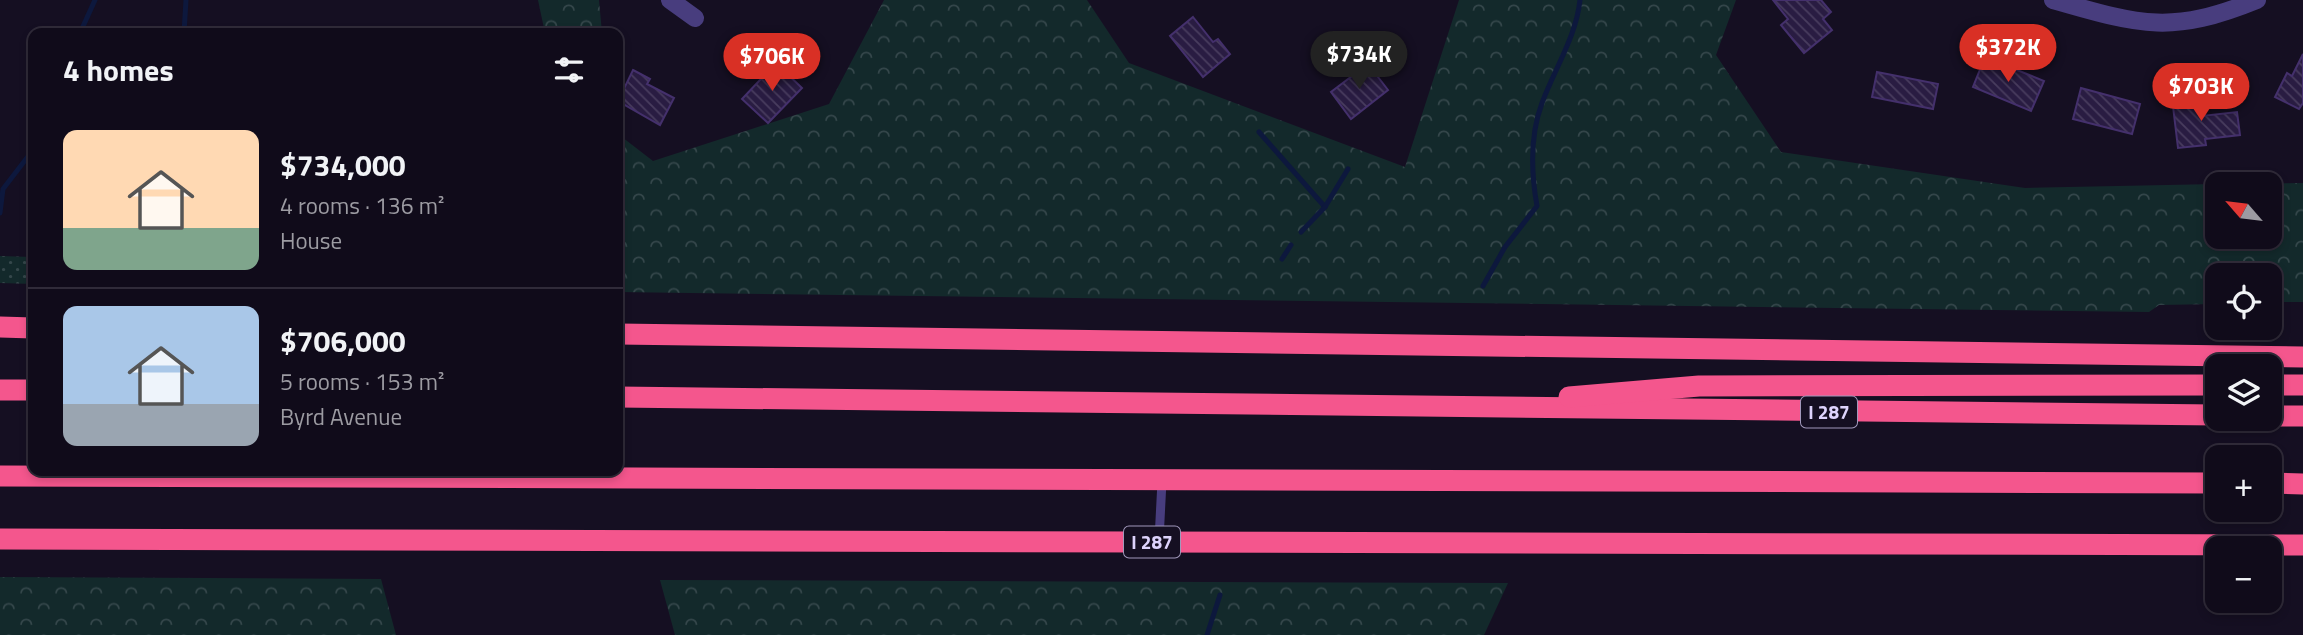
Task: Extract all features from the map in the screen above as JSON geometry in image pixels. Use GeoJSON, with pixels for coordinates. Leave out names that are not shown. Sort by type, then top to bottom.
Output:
{"type":"FeatureCollection","features":[{"type":"Feature","properties":{"kind":"highway"},"geometry":{"type":"LineString","coordinates":[[0,327],[28,328]]}},
{"type":"Feature","properties":{"kind":"highway"},"geometry":{"type":"LineString","coordinates":[[623,334],[2303,357]]}},
{"type":"Feature","properties":{"kind":"highway"},"geometry":{"type":"LineString","coordinates":[[1440,407],[1699,386],[2205,385]]}},
{"type":"Feature","properties":{"kind":"highway"},"geometry":{"type":"LineString","coordinates":[[2282,385],[2303,385]]}},
{"type":"Feature","properties":{"kind":"highway"},"geometry":{"type":"LineString","coordinates":[[0,390],[28,390]]}},
{"type":"Feature","properties":{"kind":"highway","name":"I 287"},"geometry":{"type":"LineString","coordinates":[[623,397],[2205,415]]}},
{"type":"Feature","properties":{"kind":"highway"},"geometry":{"type":"LineString","coordinates":[[2282,416],[2303,416]]}},
{"type":"Feature","properties":{"kind":"highway"},"geometry":{"type":"LineString","coordinates":[[0,476],[2205,483]]}},
{"type":"Feature","properties":{"kind":"highway"},"geometry":{"type":"LineString","coordinates":[[2282,483],[2303,484]]}},
{"type":"Feature","properties":{"kind":"highway","name":"I 287"},"geometry":{"type":"LineString","coordinates":[[0,539],[2303,545]]}},
{"type":"Feature","properties":{"kind":"street"},"geometry":{"type":"LineString","coordinates":[[670,0],[695,18]]}},
{"type":"Feature","properties":{"kind":"street"},"geometry":{"type":"LineString","coordinates":[[2053,0],[2152,25],[2177,24],[2221,15],[2258,0]]}},
{"type":"Feature","properties":{"kind":"lane"},"geometry":{"type":"LineString","coordinates":[[1159,542],[1162,479]]}},
{"type":"Feature","properties":{"kind":"green space"},"geometry":{"type":"Polygon","coordinates":[[[538,0],[599,0],[602,28],[544,28],[538,0]]]}},
{"type":"Feature","properties":{"kind":"green space"},"geometry":{"type":"Polygon","coordinates":[[[884,0],[1087,0],[1129,63],[1405,167],[1459,0],[1736,0],[1716,55],[1781,152],[2025,188],[2205,184],[2205,249],[2282,249],[2282,183],[2303,183],[2303,302],[2282,302],[2282,263],[2205,263],[2205,304],[2159,305],[2149,312],[623,292],[623,138],[653,161],[829,104],[884,0]]]}},
{"type":"Feature","properties":{"kind":"green space"},"geometry":{"type":"Polygon","coordinates":[[[0,256],[28,257],[28,284],[0,283],[0,256]]]}},
{"type":"Feature","properties":{"kind":"green space"},"geometry":{"type":"Polygon","coordinates":[[[0,577],[381,579],[396,635],[0,635],[0,577]]]}},
{"type":"Feature","properties":{"kind":"green space"},"geometry":{"type":"Polygon","coordinates":[[[660,580],[1508,583],[1484,635],[675,635],[660,580]]]}},
{"type":"Feature","properties":{"kind":"building"},"geometry":{"type":"Polygon","coordinates":[[[1773,0],[1821,0],[1831,12],[1823,19],[1832,30],[1804,53],[1781,25],[1788,19],[1773,0]]]}},
{"type":"Feature","properties":{"kind":"building"},"geometry":{"type":"Polygon","coordinates":[[[1193,17],[1213,42],[1218,39],[1230,54],[1203,77],[1170,36],[1193,17]]]}},
{"type":"Feature","properties":{"kind":"building"},"geometry":{"type":"Polygon","coordinates":[[[2303,54],[2303,103],[2299,109],[2275,97],[2287,73],[2292,76],[2303,54]]]}},
{"type":"Feature","properties":{"kind":"building"},"geometry":{"type":"Polygon","coordinates":[[[1985,57],[2044,81],[2031,111],[1973,87],[1985,57]]]}},
{"type":"Feature","properties":{"kind":"building"},"geometry":{"type":"Polygon","coordinates":[[[776,63],[802,88],[768,123],[742,99],[776,63]]]}},
{"type":"Feature","properties":{"kind":"building"},"geometry":{"type":"Polygon","coordinates":[[[1368,64],[1388,90],[1351,119],[1331,92],[1368,64]]]}},
{"type":"Feature","properties":{"kind":"building"},"geometry":{"type":"Polygon","coordinates":[[[633,70],[650,79],[647,84],[674,98],[660,125],[623,104],[623,91],[633,70]]]}},
{"type":"Feature","properties":{"kind":"building"},"geometry":{"type":"Polygon","coordinates":[[[1877,72],[1938,84],[1933,109],[1872,97],[1877,72]]]}},
{"type":"Feature","properties":{"kind":"building"},"geometry":{"type":"Polygon","coordinates":[[[2081,88],[2140,104],[2132,134],[2073,119],[2081,88]]]}},
{"type":"Feature","properties":{"kind":"building"},"geometry":{"type":"Polygon","coordinates":[[[2199,95],[2202,116],[2237,112],[2240,135],[2205,139],[2206,145],[2178,148],[2172,98],[2199,95]]]}},
{"type":"Feature","properties":{"kind":"waterway"},"geometry":{"type":"LineString","coordinates":[[82,28],[95,0]]}},
{"type":"Feature","properties":{"kind":"waterway"},"geometry":{"type":"LineString","coordinates":[[184,28],[186,0]]}},
{"type":"Feature","properties":{"kind":"waterway"},"geometry":{"type":"LineString","coordinates":[[1483,286],[1505,247],[1537,206],[1533,167],[1535,128],[1542,103],[1574,27],[1580,0]]}},
{"type":"Feature","properties":{"kind":"waterway"},"geometry":{"type":"LineString","coordinates":[[1259,132],[1325,207]]}},
{"type":"Feature","properties":{"kind":"waterway"},"geometry":{"type":"LineString","coordinates":[[0,213],[3,189],[28,156]]}},
{"type":"Feature","properties":{"kind":"waterway"},"geometry":{"type":"LineString","coordinates":[[1301,232],[1325,207],[1348,169]]}},
{"type":"Feature","properties":{"kind":"waterway"},"geometry":{"type":"LineString","coordinates":[[1282,259],[1291,245]]}},
{"type":"Feature","properties":{"kind":"waterway"},"geometry":{"type":"LineString","coordinates":[[1207,635],[1220,595]]}}]}
